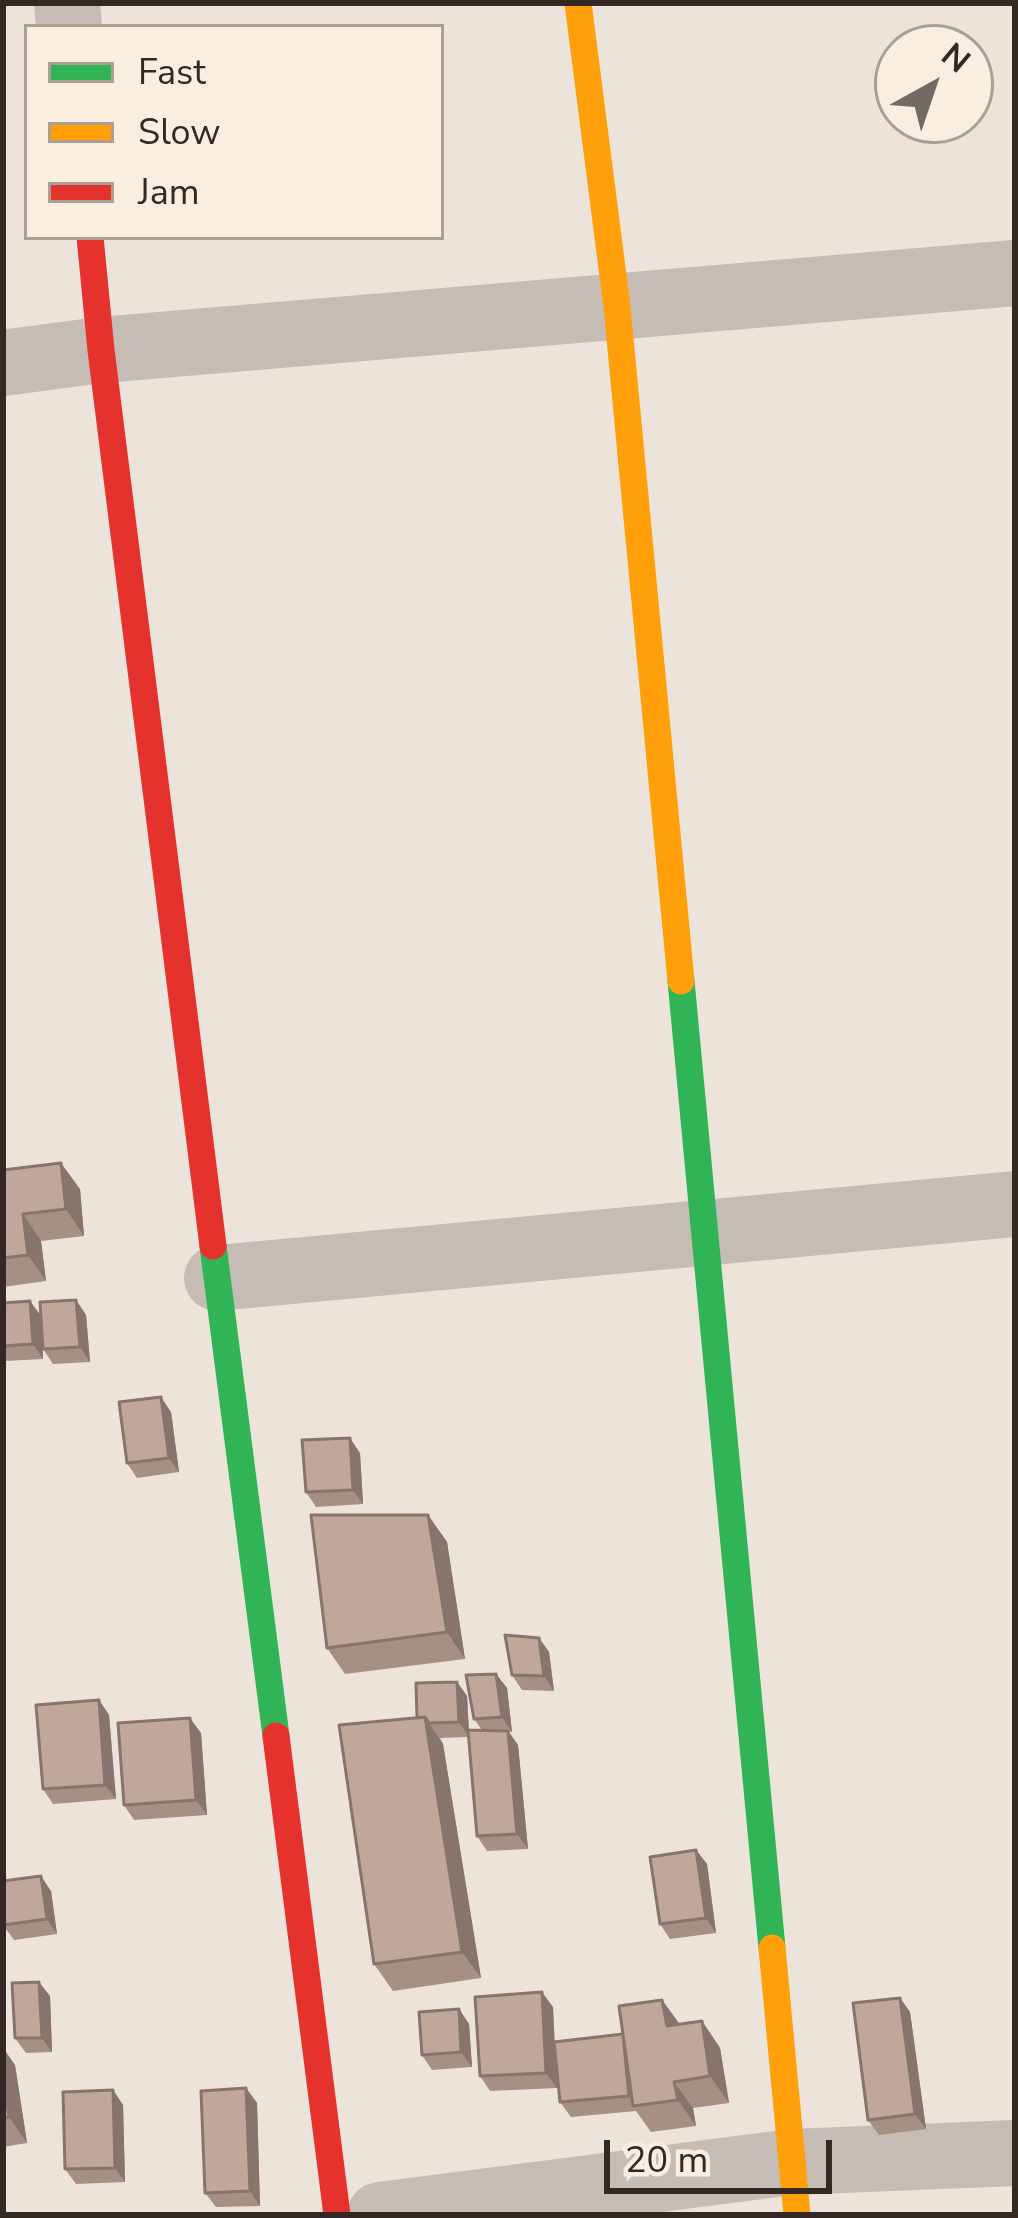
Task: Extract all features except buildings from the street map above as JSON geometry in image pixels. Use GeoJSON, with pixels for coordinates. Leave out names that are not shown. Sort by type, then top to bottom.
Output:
{"type":"FeatureCollection","features":[{"type":"Feature","properties":{"kind":"street"},"geometry":{"type":"LineString","coordinates":[[578,3],[617,307],[794,2188]]}},
{"type":"Feature","properties":{"kind":"street"},"geometry":{"type":"LineString","coordinates":[[90,240],[338,2215]]}},
{"type":"Feature","properties":{"kind":"street"},"geometry":{"type":"LineString","coordinates":[[3,363],[101,350],[1015,273]]}},
{"type":"Feature","properties":{"kind":"street"},"geometry":{"type":"LineString","coordinates":[[217,1278],[1015,1204]]}},
{"type":"Feature","properties":{"kind":"street"},"geometry":{"type":"LineString","coordinates":[[380,2215],[794,2188],[1015,2153]]}},
{"type":"Feature","properties":{"kind":"traffic: fast"},"geometry":{"type":"LineString","coordinates":[[681,981],[772,1948]]}},
{"type":"Feature","properties":{"kind":"traffic: fast"},"geometry":{"type":"LineString","coordinates":[[213,1246],[276,1736]]}},
{"type":"Feature","properties":{"kind":"traffic: slow"},"geometry":{"type":"LineString","coordinates":[[578,3],[617,307],[681,981]]}},
{"type":"Feature","properties":{"kind":"traffic: slow"},"geometry":{"type":"LineString","coordinates":[[772,1948],[797,2215]]}},
{"type":"Feature","properties":{"kind":"traffic: jam"},"geometry":{"type":"LineString","coordinates":[[90,240],[213,1246]]}},
{"type":"Feature","properties":{"kind":"traffic: jam"},"geometry":{"type":"LineString","coordinates":[[276,1736],[337,2215]]}}]}
